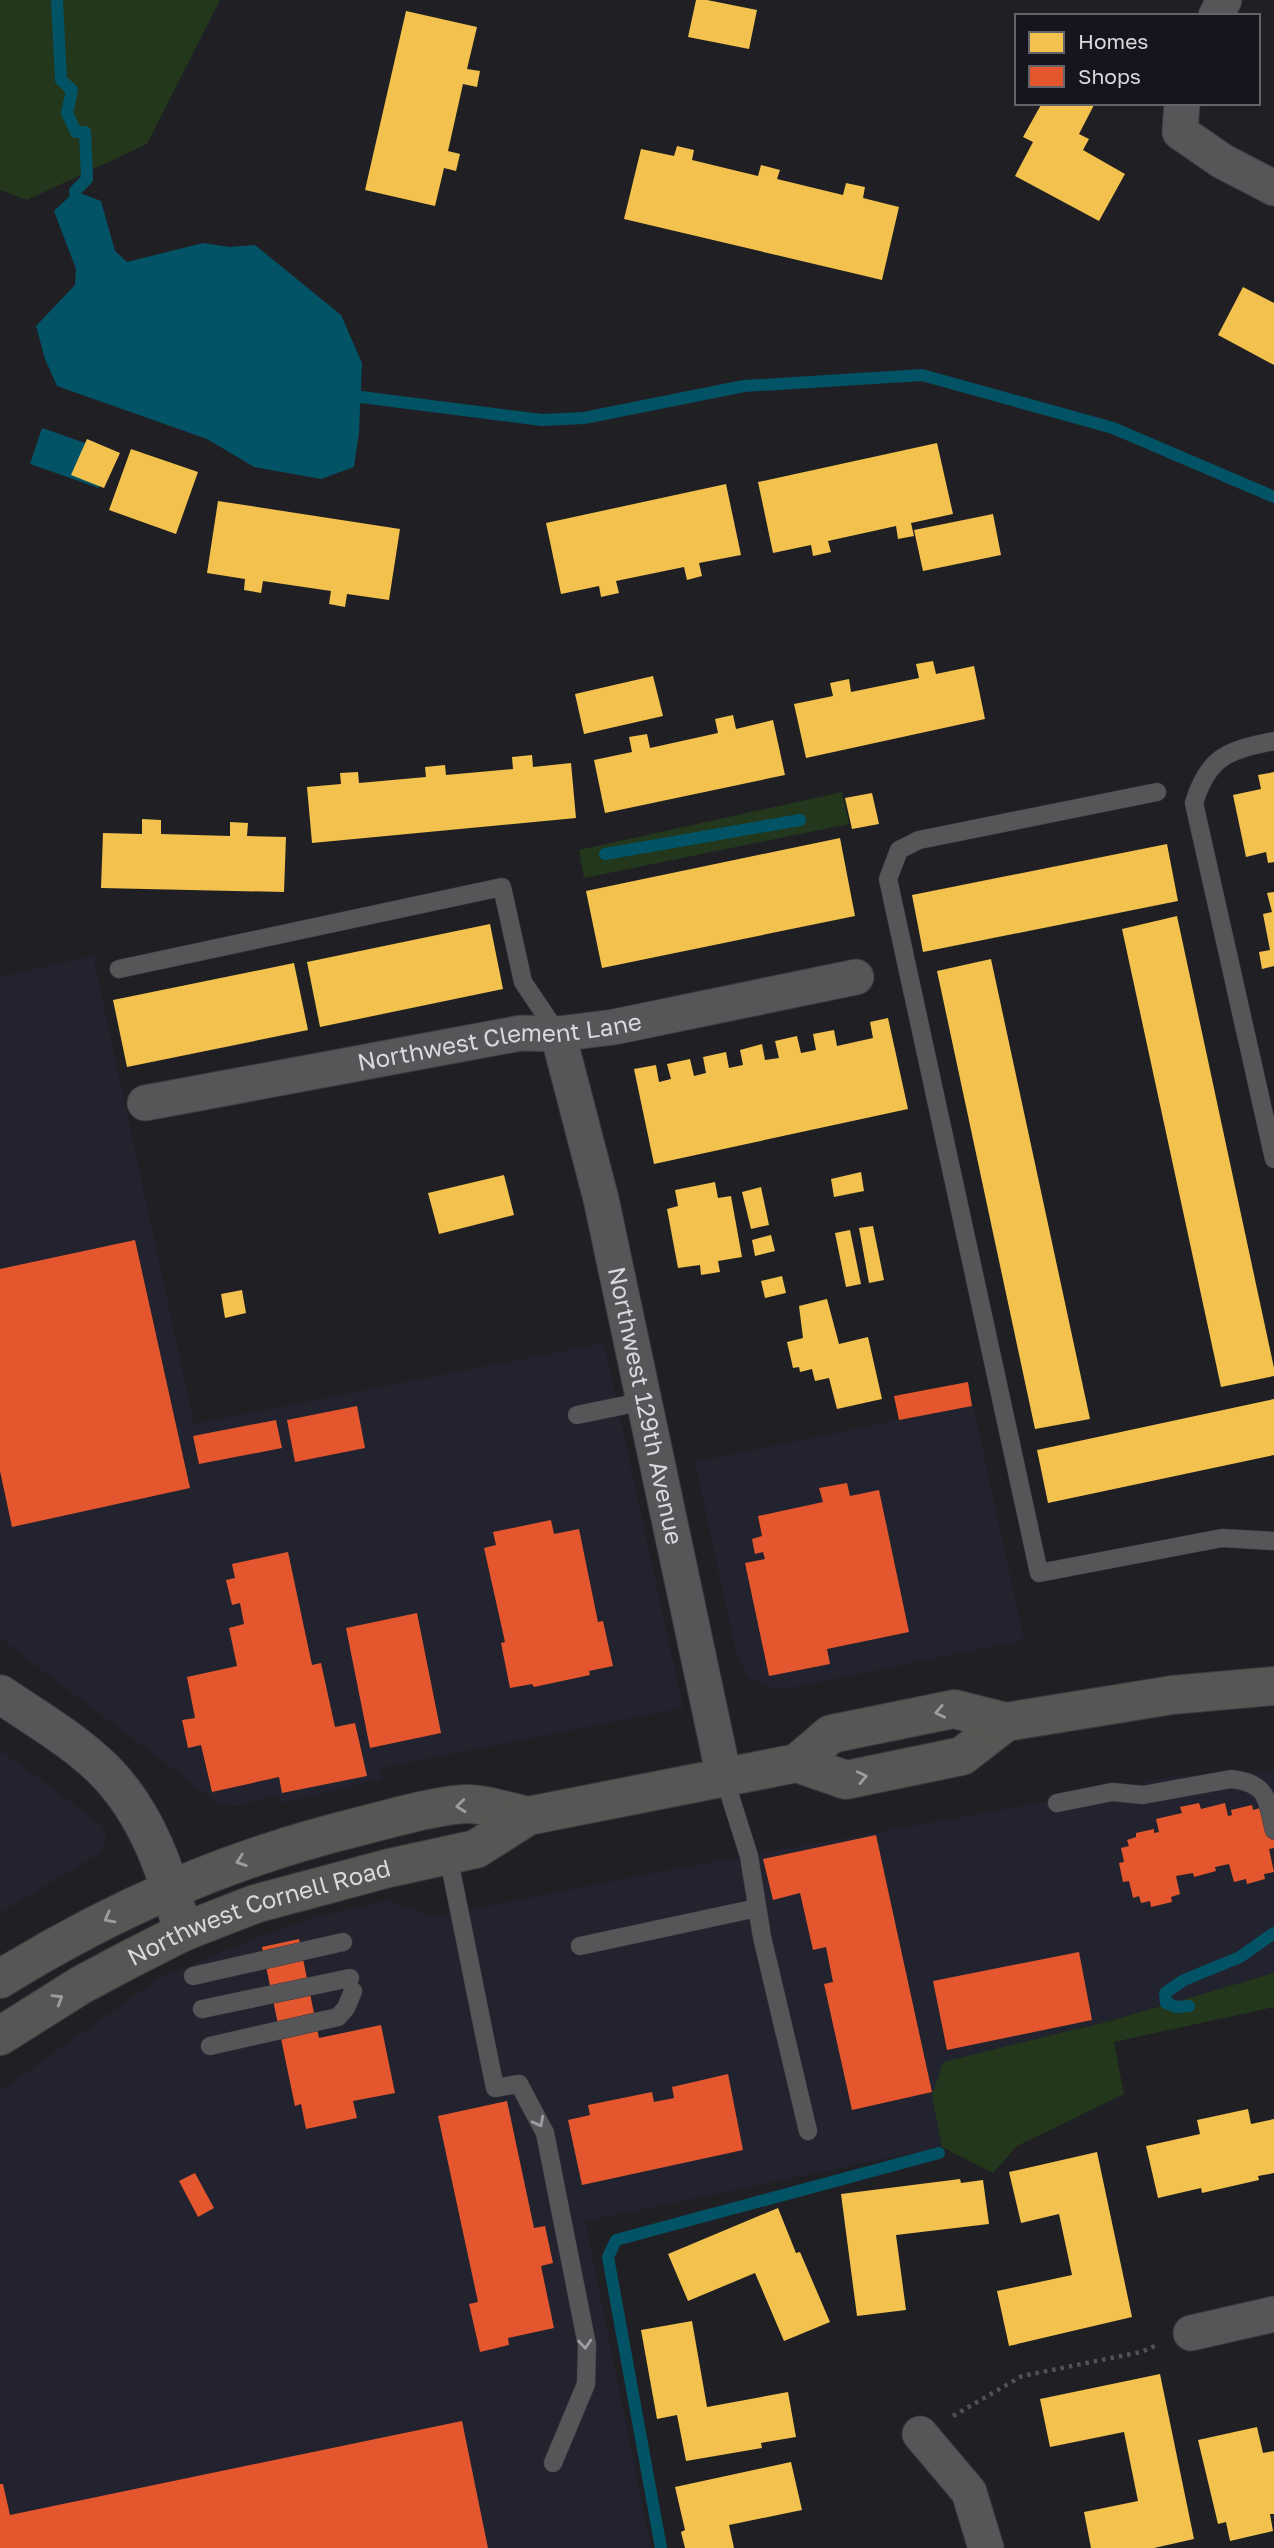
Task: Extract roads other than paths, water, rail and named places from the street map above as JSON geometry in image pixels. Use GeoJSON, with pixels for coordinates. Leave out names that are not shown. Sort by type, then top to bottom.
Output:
{"type":"FeatureCollection","features":[{"type":"Feature","properties":{"kind":"main road","name":"Northwest Cornell Road"},"geometry":{"type":"LineString","coordinates":[[0,2036],[81,1985],[183,1933],[254,1904],[292,1892],[476,1849],[528,1816],[797,1763],[846,1780],[962,1756],[1006,1723],[1172,1695],[1274,1686]]}},
{"type":"Feature","properties":{"kind":"main road","name":"Northwest Cornell Road"},"geometry":{"type":"LineString","coordinates":[[0,1979],[109,1918],[171,1888],[266,1853],[390,1818],[467,1803],[528,1816]]}},
{"type":"Feature","properties":{"kind":"street"},"geometry":{"type":"LineString","coordinates":[[1182,105],[1180,132],[1222,160],[1274,188]]}},
{"type":"Feature","properties":{"kind":"street","name":"Northwest Clement Lane"},"geometry":{"type":"LineString","coordinates":[[145,1103],[521,1034],[558,1034],[614,1027],[856,977]]}},
{"type":"Feature","properties":{"kind":"street","name":"Northwest 129th Avenue"},"geometry":{"type":"LineString","coordinates":[[558,1034],[601,1199],[724,1777]]}},
{"type":"Feature","properties":{"kind":"street"},"geometry":{"type":"LineString","coordinates":[[0,1694],[76,1746],[105,1771],[123,1793],[155,1845],[171,1888],[183,1933]]}},
{"type":"Feature","properties":{"kind":"street"},"geometry":{"type":"LineString","coordinates":[[1191,2333],[1274,2314]]}},
{"type":"Feature","properties":{"kind":"street"},"geometry":{"type":"LineString","coordinates":[[920,2434],[969,2492],[986,2548]]}},
{"type":"Feature","properties":{"kind":"lane"},"geometry":{"type":"LineString","coordinates":[[1274,741],[1240,748],[1217,760],[1200,781],[1194,803],[1274,1159]]}},
{"type":"Feature","properties":{"kind":"lane"},"geometry":{"type":"LineString","coordinates":[[1157,792],[919,840],[899,850],[888,879],[1039,1573],[1222,1538],[1274,1541]]}},
{"type":"Feature","properties":{"kind":"lane"},"geometry":{"type":"LineString","coordinates":[[119,969],[502,887],[523,982],[558,1034]]}},
{"type":"Feature","properties":{"kind":"lane"},"geometry":{"type":"LineString","coordinates":[[577,1415],[645,1401]]}},
{"type":"Feature","properties":{"kind":"lane"},"geometry":{"type":"LineString","coordinates":[[724,1777],[749,1856],[762,1937],[808,2131]]}},
{"type":"Feature","properties":{"kind":"lane"},"geometry":{"type":"LineString","coordinates":[[1057,1803],[1112,1792],[1143,1795],[1231,1779],[1244,1780],[1261,1790],[1267,1799],[1274,1830]]}},
{"type":"Feature","properties":{"kind":"lane"},"geometry":{"type":"LineString","coordinates":[[448,1855],[495,2088],[519,2084],[545,2133],[587,2345],[586,2384],[554,2463]]}},
{"type":"Feature","properties":{"kind":"lane"},"geometry":{"type":"LineString","coordinates":[[580,1946],[757,1908]]}},
{"type":"Feature","properties":{"kind":"lane"},"geometry":{"type":"LineString","coordinates":[[192,1976],[343,1942]]}},
{"type":"Feature","properties":{"kind":"lane"},"geometry":{"type":"LineString","coordinates":[[202,2010],[351,1984],[346,2008],[338,2017],[210,2046]]}},
{"type":"Feature","properties":{"kind":"water"},"geometry":{"type":"Polygon","coordinates":[[[75,191],[101,201],[115,251],[127,262],[203,243],[230,247],[255,245],[341,315],[362,363],[359,432],[354,467],[321,479],[254,467],[207,439],[57,386],[45,359],[36,326],[75,285],[76,269],[54,211],[75,191]]]}},
{"type":"Feature","properties":{"kind":"water"},"geometry":{"type":"Polygon","coordinates":[[[42,428],[111,452],[99,488],[30,464],[42,428]]]}},
{"type":"Feature","properties":{"kind":"waterway"},"geometry":{"type":"LineString","coordinates":[[57,0],[61,80],[72,90],[67,113],[76,132],[85,132],[87,179],[75,191],[78,207]]}},
{"type":"Feature","properties":{"kind":"waterway"},"geometry":{"type":"LineString","coordinates":[[345,395],[542,420],[584,418],[744,386],[922,375],[1113,428],[1274,497]]}},
{"type":"Feature","properties":{"kind":"waterway"},"geometry":{"type":"LineString","coordinates":[[605,854],[800,820]]}},
{"type":"Feature","properties":{"kind":"waterway"},"geometry":{"type":"LineString","coordinates":[[1189,2006],[1177,2007],[1166,2003],[1165,1993],[1184,1980],[1240,1957],[1274,1933]]}},
{"type":"Feature","properties":{"kind":"waterway"},"geometry":{"type":"LineString","coordinates":[[661,2548],[608,2257],[616,2240],[939,2153]]}}]}
